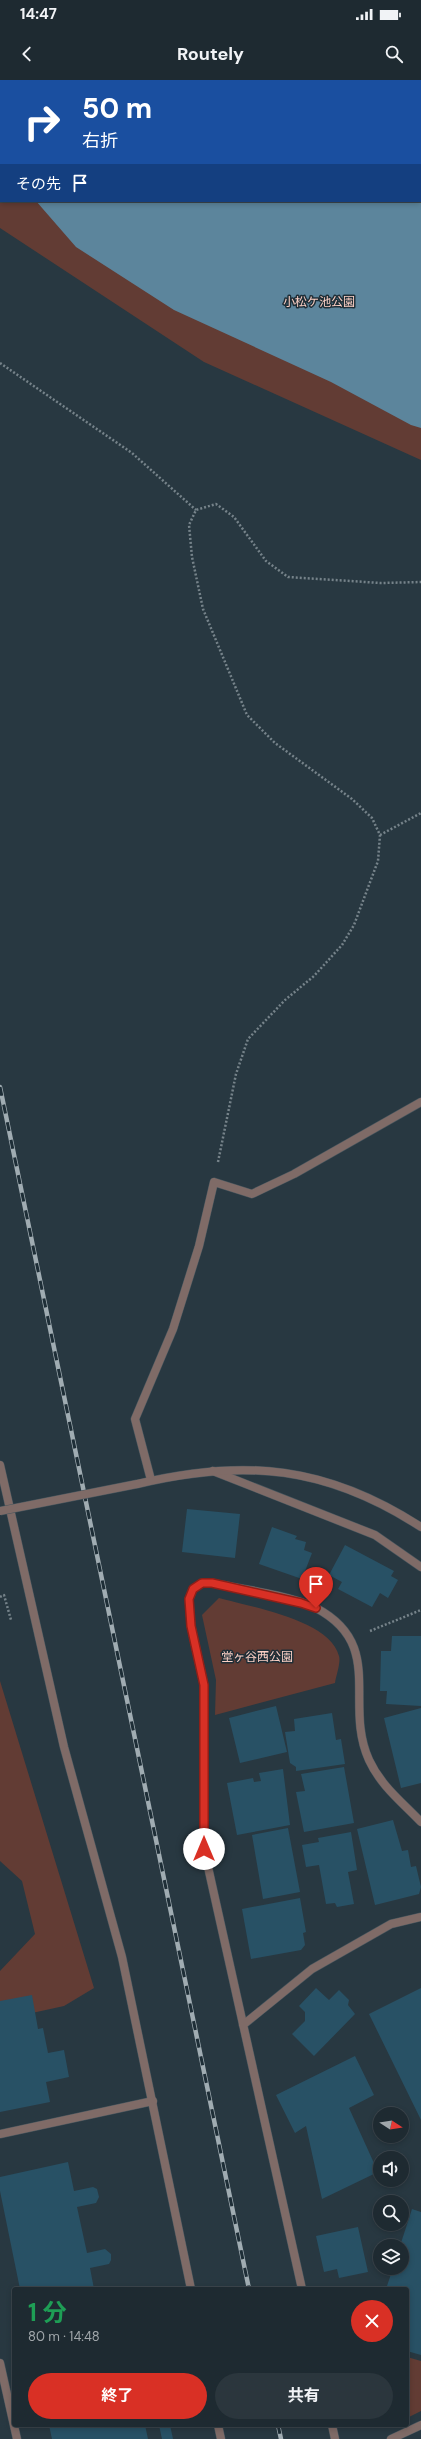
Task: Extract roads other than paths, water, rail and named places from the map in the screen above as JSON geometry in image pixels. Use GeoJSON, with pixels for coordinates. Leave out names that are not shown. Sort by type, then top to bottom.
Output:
{"type":"FeatureCollection","features":[{"type":"Feature","properties":{"kind":"street"},"geometry":{"type":"LineString","coordinates":[[151,1480],[134,1419],[173,1330],[199,1246],[214,1182],[252,1194],[294,1174],[421,1102]]}},
{"type":"Feature","properties":{"kind":"street"},"geometry":{"type":"LineString","coordinates":[[0,1465],[64,1747],[122,1957],[191,2287]]}},
{"type":"Feature","properties":{"kind":"street"},"geometry":{"type":"LineString","coordinates":[[210,1470],[376,1535],[421,1566]]}},
{"type":"Feature","properties":{"kind":"street"},"geometry":{"type":"LineString","coordinates":[[0,1511],[151,1480],[210,1470],[276,1470],[315,1478],[350,1489],[390,1507],[421,1527]]}},
{"type":"Feature","properties":{"kind":"street"},"geometry":{"type":"LineString","coordinates":[[302,2287],[204,1849],[204,1685],[191,1626],[189,1599],[193,1589],[202,1583],[212,1583],[301,1603],[316,1608],[334,1621],[351,1640],[359,1659],[358,1713],[361,1736],[368,1759],[380,1781],[421,1822]]}},
{"type":"Feature","properties":{"kind":"street"},"geometry":{"type":"LineString","coordinates":[[243,2025],[312,1969],[391,1924],[421,1917]]}},
{"type":"Feature","properties":{"kind":"street"},"geometry":{"type":"LineString","coordinates":[[0,2134],[153,2101]]}},
{"type":"Feature","properties":{"kind":"street"},"geometry":{"type":"LineString","coordinates":[[0,2363],[3,2395],[12,2425]]}},
{"type":"Feature","properties":{"kind":"street"},"geometry":{"type":"LineString","coordinates":[[391,2439],[421,2425]]}},
{"type":"Feature","properties":{"kind":"street"},"geometry":{"type":"LineString","coordinates":[[12,2427],[16,2439]]}},
{"type":"Feature","properties":{"kind":"street"},"geometry":{"type":"LineString","coordinates":[[218,2427],[221,2439]]}},
{"type":"Feature","properties":{"kind":"street"},"geometry":{"type":"LineString","coordinates":[[332,2427],[335,2439]]}},
{"type":"Feature","properties":{"kind":"water","name":"小松ケ池公園"},"geometry":{"type":"Polygon","coordinates":[[[37,202],[421,202],[421,428],[411,425],[331,382],[174,310],[76,247],[37,202]]]}},
{"type":"Feature","properties":{"kind":"railway"},"geometry":{"type":"LineString","coordinates":[[0,1087],[249,2287]]}},
{"type":"Feature","properties":{"kind":"railway"},"geometry":{"type":"LineString","coordinates":[[278,2427],[281,2439]]}},
{"type":"Feature","properties":{"kind":"park label","name":"堂ヶ谷西公園"},"geometry":{"type":"Point","coordinates":[257,1657]}}]}
